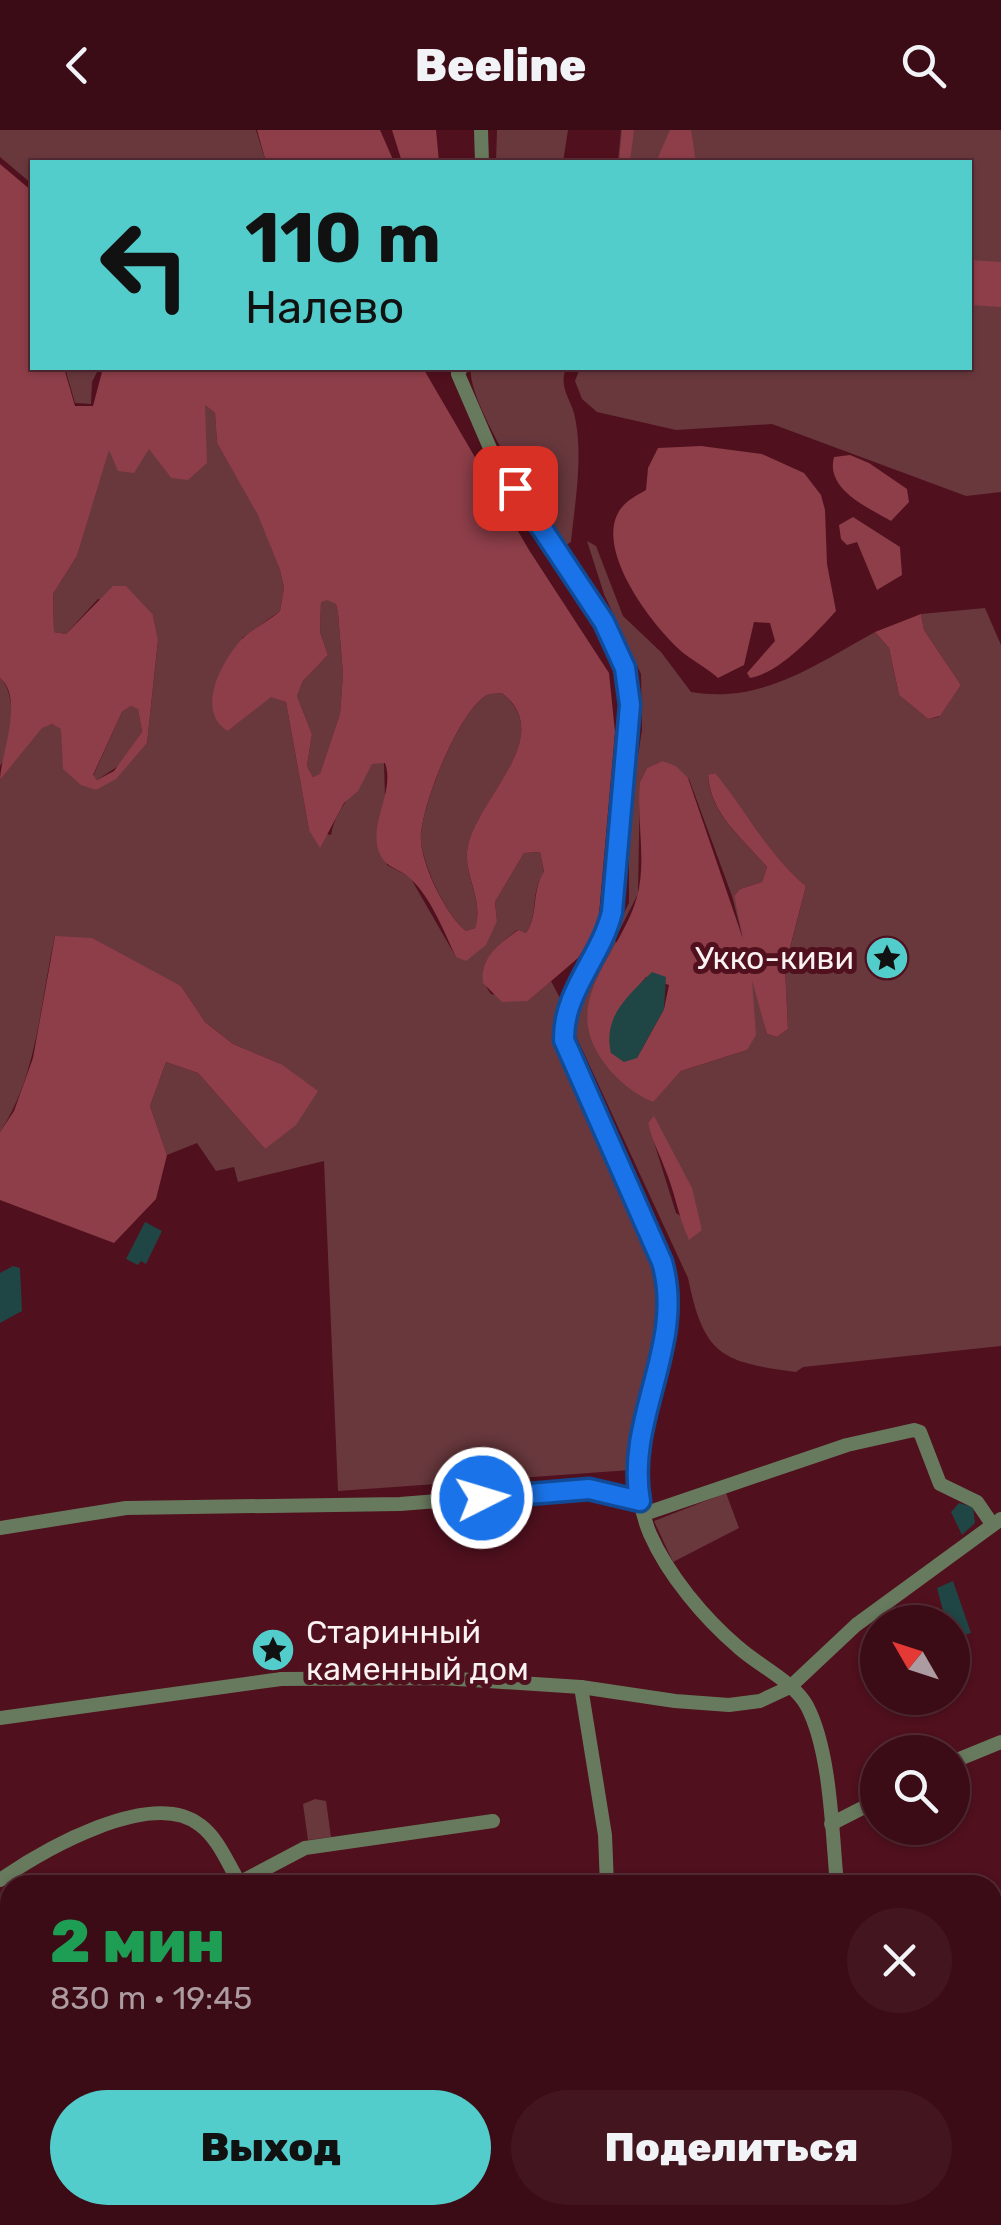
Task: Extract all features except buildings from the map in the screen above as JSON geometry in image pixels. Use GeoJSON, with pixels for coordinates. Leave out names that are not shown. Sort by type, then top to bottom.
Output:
{"type":"FeatureCollection","features":[{"type":"Feature","properties":{"kind":"street"},"geometry":{"type":"LineString","coordinates":[[481,130],[482,160]]}},
{"type":"Feature","properties":{"kind":"street"},"geometry":{"type":"LineString","coordinates":[[460,370],[458,374],[494,454],[604,622],[629,686],[612,912],[604,940],[572,994],[564,1028],[574,1070],[666,1276],[669,1331],[640,1440],[642,1508],[670,1569],[703,1609],[734,1644],[806,1703],[817,1732],[835,1875]]}},
{"type":"Feature","properties":{"kind":"street"},"geometry":{"type":"LineString","coordinates":[[0,1528],[126,1508],[400,1504],[589,1489],[642,1508],[847,1445],[914,1430],[920,1432],[940,1484],[977,1502],[997,1522],[856,1625],[790,1687],[760,1701],[729,1705],[581,1686],[442,1678],[281,1679],[0,1718]]}},
{"type":"Feature","properties":{"kind":"street"},"geometry":{"type":"LineString","coordinates":[[581,1686],[605,1835],[607,1875]]}},
{"type":"Feature","properties":{"kind":"street"},"geometry":{"type":"LineString","coordinates":[[970,1755],[1001,1742]]}},
{"type":"Feature","properties":{"kind":"street"},"geometry":{"type":"LineString","coordinates":[[831,1824],[860,1809]]}},
{"type":"Feature","properties":{"kind":"street"},"geometry":{"type":"LineString","coordinates":[[8,1875],[80,1832],[166,1814],[196,1821],[210,1833],[238,1875]]}},
{"type":"Feature","properties":{"kind":"street"},"geometry":{"type":"LineString","coordinates":[[257,1875],[306,1848],[493,1821]]}},
{"type":"Feature","properties":{"kind":"shaded area"},"geometry":{"type":"Polygon","coordinates":[[[0,130],[256,130],[265,160],[30,160],[30,182],[0,157],[0,130]]]}},
{"type":"Feature","properties":{"kind":"shaded area"},"geometry":{"type":"Polygon","coordinates":[[[257,130],[380,130],[393,160],[265,160],[257,130]]]}},
{"type":"Feature","properties":{"kind":"shaded area"},"geometry":{"type":"Polygon","coordinates":[[[392,130],[436,130],[439,160],[401,160],[392,130]]]}},
{"type":"Feature","properties":{"kind":"shaded area"},"geometry":{"type":"Polygon","coordinates":[[[497,130],[568,130],[563,160],[496,160],[497,130]]]}},
{"type":"Feature","properties":{"kind":"shaded area"},"geometry":{"type":"Polygon","coordinates":[[[621,130],[1001,130],[1001,492],[966,496],[772,424],[676,430],[597,412],[582,399],[575,381],[579,370],[972,370],[972,160],[618,160],[621,130]]]}},
{"type":"Feature","properties":{"kind":"shaded area"},"geometry":{"type":"Polygon","coordinates":[[[622,130],[634,130],[630,160],[619,160],[622,130]]]}},
{"type":"Feature","properties":{"kind":"shaded area"},"geometry":{"type":"Polygon","coordinates":[[[670,130],[691,130],[696,160],[657,160],[670,130]]]}},
{"type":"Feature","properties":{"kind":"shaded area"},"geometry":{"type":"Polygon","coordinates":[[[0,164],[30,189],[30,370],[65,370],[75,406],[93,406],[102,370],[424,370],[529,550],[609,673],[615,732],[598,926],[578,958],[528,1001],[502,1002],[483,983],[484,966],[497,947],[518,930],[526,933],[530,926],[544,872],[540,852],[524,853],[495,902],[497,921],[486,945],[466,961],[456,957],[422,891],[380,855],[376,838],[387,784],[385,763],[372,764],[358,791],[344,803],[320,848],[309,830],[286,702],[271,697],[228,731],[218,723],[212,700],[219,673],[241,640],[280,611],[284,588],[258,515],[217,443],[215,413],[205,405],[207,463],[188,480],[171,478],[149,449],[134,473],[118,471],[109,450],[77,556],[53,594],[54,632],[66,634],[113,586],[126,586],[153,615],[158,640],[147,743],[116,779],[96,790],[81,785],[63,769],[61,729],[52,724],[42,728],[0,780],[11,713],[7,687],[0,678],[0,164]],[[321,602],[320,632],[328,655],[303,681],[297,696],[312,734],[307,766],[313,777],[320,774],[340,714],[343,674],[336,604],[321,602]],[[502,693],[487,695],[464,720],[433,786],[422,828],[421,842],[431,878],[451,914],[466,931],[475,928],[477,918],[467,862],[472,832],[508,770],[521,730],[517,711],[502,693]],[[131,706],[122,712],[93,775],[97,780],[114,771],[142,732],[138,709],[131,706]]]}},
{"type":"Feature","properties":{"kind":"shaded area"},"geometry":{"type":"Polygon","coordinates":[[[972,260],[1001,262],[1001,307],[972,305],[972,260]]]}},
{"type":"Feature","properties":{"kind":"shaded area"},"geometry":{"type":"Polygon","coordinates":[[[66,370],[98,370],[92,382],[91,404],[75,403],[66,370]]]}},
{"type":"Feature","properties":{"kind":"shaded area"},"geometry":{"type":"Polygon","coordinates":[[[471,370],[565,370],[564,386],[577,429],[578,461],[571,542],[561,548],[492,431],[471,370]]]}},
{"type":"Feature","properties":{"kind":"shaded area"},"geometry":{"type":"Polygon","coordinates":[[[204,404],[215,413],[217,443],[259,515],[284,588],[280,611],[242,638],[228,731],[271,696],[286,702],[309,830],[331,835],[338,815],[372,763],[384,762],[387,865],[410,877],[456,957],[497,921],[495,902],[524,853],[540,852],[544,873],[537,887],[530,926],[526,933],[517,930],[494,950],[483,975],[491,994],[528,1001],[551,981],[561,1000],[552,1030],[557,1054],[655,1265],[659,1292],[656,1343],[633,1443],[631,1470],[338,1491],[324,1161],[238,1182],[234,1167],[216,1171],[197,1143],[167,1155],[150,1106],[166,1062],[198,1073],[265,1149],[281,1064],[233,1044],[205,1022],[181,986],[55,936],[23,1087],[0,1132],[0,780],[42,727],[52,724],[61,728],[95,790],[147,743],[158,641],[153,615],[98,599],[66,634],[54,632],[53,594],[77,556],[109,448],[149,448],[171,478],[204,404]]]}},
{"type":"Feature","properties":{"kind":"shaded area"},"geometry":{"type":"Polygon","coordinates":[[[701,446],[762,454],[804,473],[821,495],[825,510],[827,564],[836,611],[785,660],[750,678],[747,673],[775,641],[770,623],[754,622],[744,665],[718,678],[686,655],[660,629],[633,591],[616,551],[613,532],[617,515],[626,503],[646,490],[648,468],[658,448],[701,446]]]}},
{"type":"Feature","properties":{"kind":"shaded area"},"geometry":{"type":"Polygon","coordinates":[[[850,455],[907,489],[909,502],[891,521],[861,504],[836,479],[834,457],[850,455]]]}},
{"type":"Feature","properties":{"kind":"shaded area"},"geometry":{"type":"Polygon","coordinates":[[[853,517],[900,547],[902,575],[877,590],[857,542],[847,545],[841,539],[839,525],[853,517]]]}},
{"type":"Feature","properties":{"kind":"shaded area"},"geometry":{"type":"Polygon","coordinates":[[[587,541],[596,546],[623,616],[661,652],[691,692],[717,694],[765,687],[809,669],[875,632],[889,648],[899,695],[928,719],[939,717],[961,685],[924,630],[921,614],[985,608],[1001,645],[1001,1346],[803,1367],[796,1372],[734,1358],[720,1350],[701,1324],[688,1278],[575,1034],[576,1006],[629,903],[629,812],[642,730],[641,674],[604,594],[587,541]],[[662,761],[647,768],[640,782],[638,894],[615,939],[652,1102],[681,1071],[747,1050],[752,974],[732,896],[689,779],[662,761]],[[714,773],[708,776],[715,803],[767,867],[762,882],[740,889],[734,896],[767,1034],[777,1037],[788,1029],[785,968],[806,886],[781,861],[714,773]],[[648,1123],[676,1213],[702,1230],[681,1173],[648,1123]]]}},
{"type":"Feature","properties":{"kind":"shaded area"},"geometry":{"type":"Polygon","coordinates":[[[327,599],[336,604],[338,613],[343,674],[340,714],[320,775],[313,777],[307,766],[312,734],[297,696],[303,681],[328,655],[320,632],[321,601],[327,599]]]}},
{"type":"Feature","properties":{"kind":"shaded area"},"geometry":{"type":"Polygon","coordinates":[[[921,614],[924,630],[961,685],[940,716],[928,719],[899,695],[889,648],[875,632],[921,614]]]}},
{"type":"Feature","properties":{"kind":"shaded area"},"geometry":{"type":"Polygon","coordinates":[[[0,678],[6,685],[12,721],[0,766],[0,678]]]}},
{"type":"Feature","properties":{"kind":"shaded area"},"geometry":{"type":"Polygon","coordinates":[[[502,693],[517,711],[521,730],[508,771],[472,832],[467,862],[477,918],[475,928],[466,931],[451,914],[432,878],[423,853],[422,828],[442,763],[464,720],[487,695],[502,693]]]}},
{"type":"Feature","properties":{"kind":"shaded area"},"geometry":{"type":"Polygon","coordinates":[[[131,706],[138,708],[142,732],[120,765],[97,780],[93,776],[122,712],[131,706]]]}},
{"type":"Feature","properties":{"kind":"shaded area"},"geometry":{"type":"Polygon","coordinates":[[[662,761],[676,766],[688,778],[743,939],[734,896],[740,889],[762,882],[767,867],[722,814],[710,790],[708,775],[715,773],[769,847],[806,886],[785,967],[788,1029],[777,1037],[767,1034],[752,980],[756,1035],[747,1050],[681,1071],[653,1102],[626,1086],[605,1064],[592,1041],[587,1020],[597,979],[637,897],[641,869],[640,782],[647,768],[662,761]],[[646,977],[631,994],[613,1020],[611,1053],[637,1058],[664,1009],[669,985],[646,977]]]}},
{"type":"Feature","properties":{"kind":"shaded area"},"geometry":{"type":"Polygon","coordinates":[[[55,936],[92,938],[181,986],[205,1022],[233,1044],[281,1064],[318,1091],[296,1125],[265,1149],[198,1073],[166,1062],[150,1106],[167,1155],[156,1199],[114,1243],[0,1200],[0,1132],[14,1111],[33,1058],[55,936]]]}},
{"type":"Feature","properties":{"kind":"shaded area"},"geometry":{"type":"Polygon","coordinates":[[[654,1116],[692,1188],[702,1230],[689,1240],[648,1123],[654,1116]]]}},
{"type":"Feature","properties":{"kind":"shaded area"},"geometry":{"type":"Polygon","coordinates":[[[726,1493],[739,1528],[673,1562],[654,1521],[726,1493]]]}},
{"type":"Feature","properties":{"kind":"shaded area"},"geometry":{"type":"Polygon","coordinates":[[[315,1799],[326,1801],[331,1837],[308,1840],[303,1804],[315,1799]]]}},
{"type":"Feature","properties":{"kind":"water"},"geometry":{"type":"Polygon","coordinates":[[[652,972],[666,977],[664,1009],[637,1058],[624,1062],[611,1053],[609,1040],[614,1018],[652,972]]]}},
{"type":"Feature","properties":{"kind":"water"},"geometry":{"type":"Polygon","coordinates":[[[145,1222],[162,1231],[146,1264],[141,1261],[138,1265],[126,1259],[145,1222]]]}},
{"type":"Feature","properties":{"kind":"water"},"geometry":{"type":"Polygon","coordinates":[[[13,1266],[20,1268],[22,1311],[0,1323],[0,1273],[13,1266]]]}},
{"type":"Feature","properties":{"kind":"water"},"geometry":{"type":"Polygon","coordinates":[[[959,1503],[973,1507],[975,1523],[962,1535],[951,1512],[959,1503]]]}},
{"type":"Feature","properties":{"kind":"water"},"geometry":{"type":"Polygon","coordinates":[[[953,1581],[961,1605],[942,1605],[937,1588],[953,1581]]]}},
{"type":"Feature","properties":{"kind":"place","name":"Укко-киви"},"geometry":{"type":"Point","coordinates":[887,958]}},
{"type":"Feature","properties":{"kind":"place","name":"Старинный каменный дом"},"geometry":{"type":"Point","coordinates":[273,1650]}},
{"type":"Feature","properties":{"kind":"route"},"geometry":{"type":"LineString","coordinates":[[482,1498],[589,1489],[640,1501],[636,1465],[640,1440],[669,1331],[669,1300],[662,1262],[564,1040],[566,1010],[604,940],[612,912],[629,686],[604,622],[515,488]]}}]}
